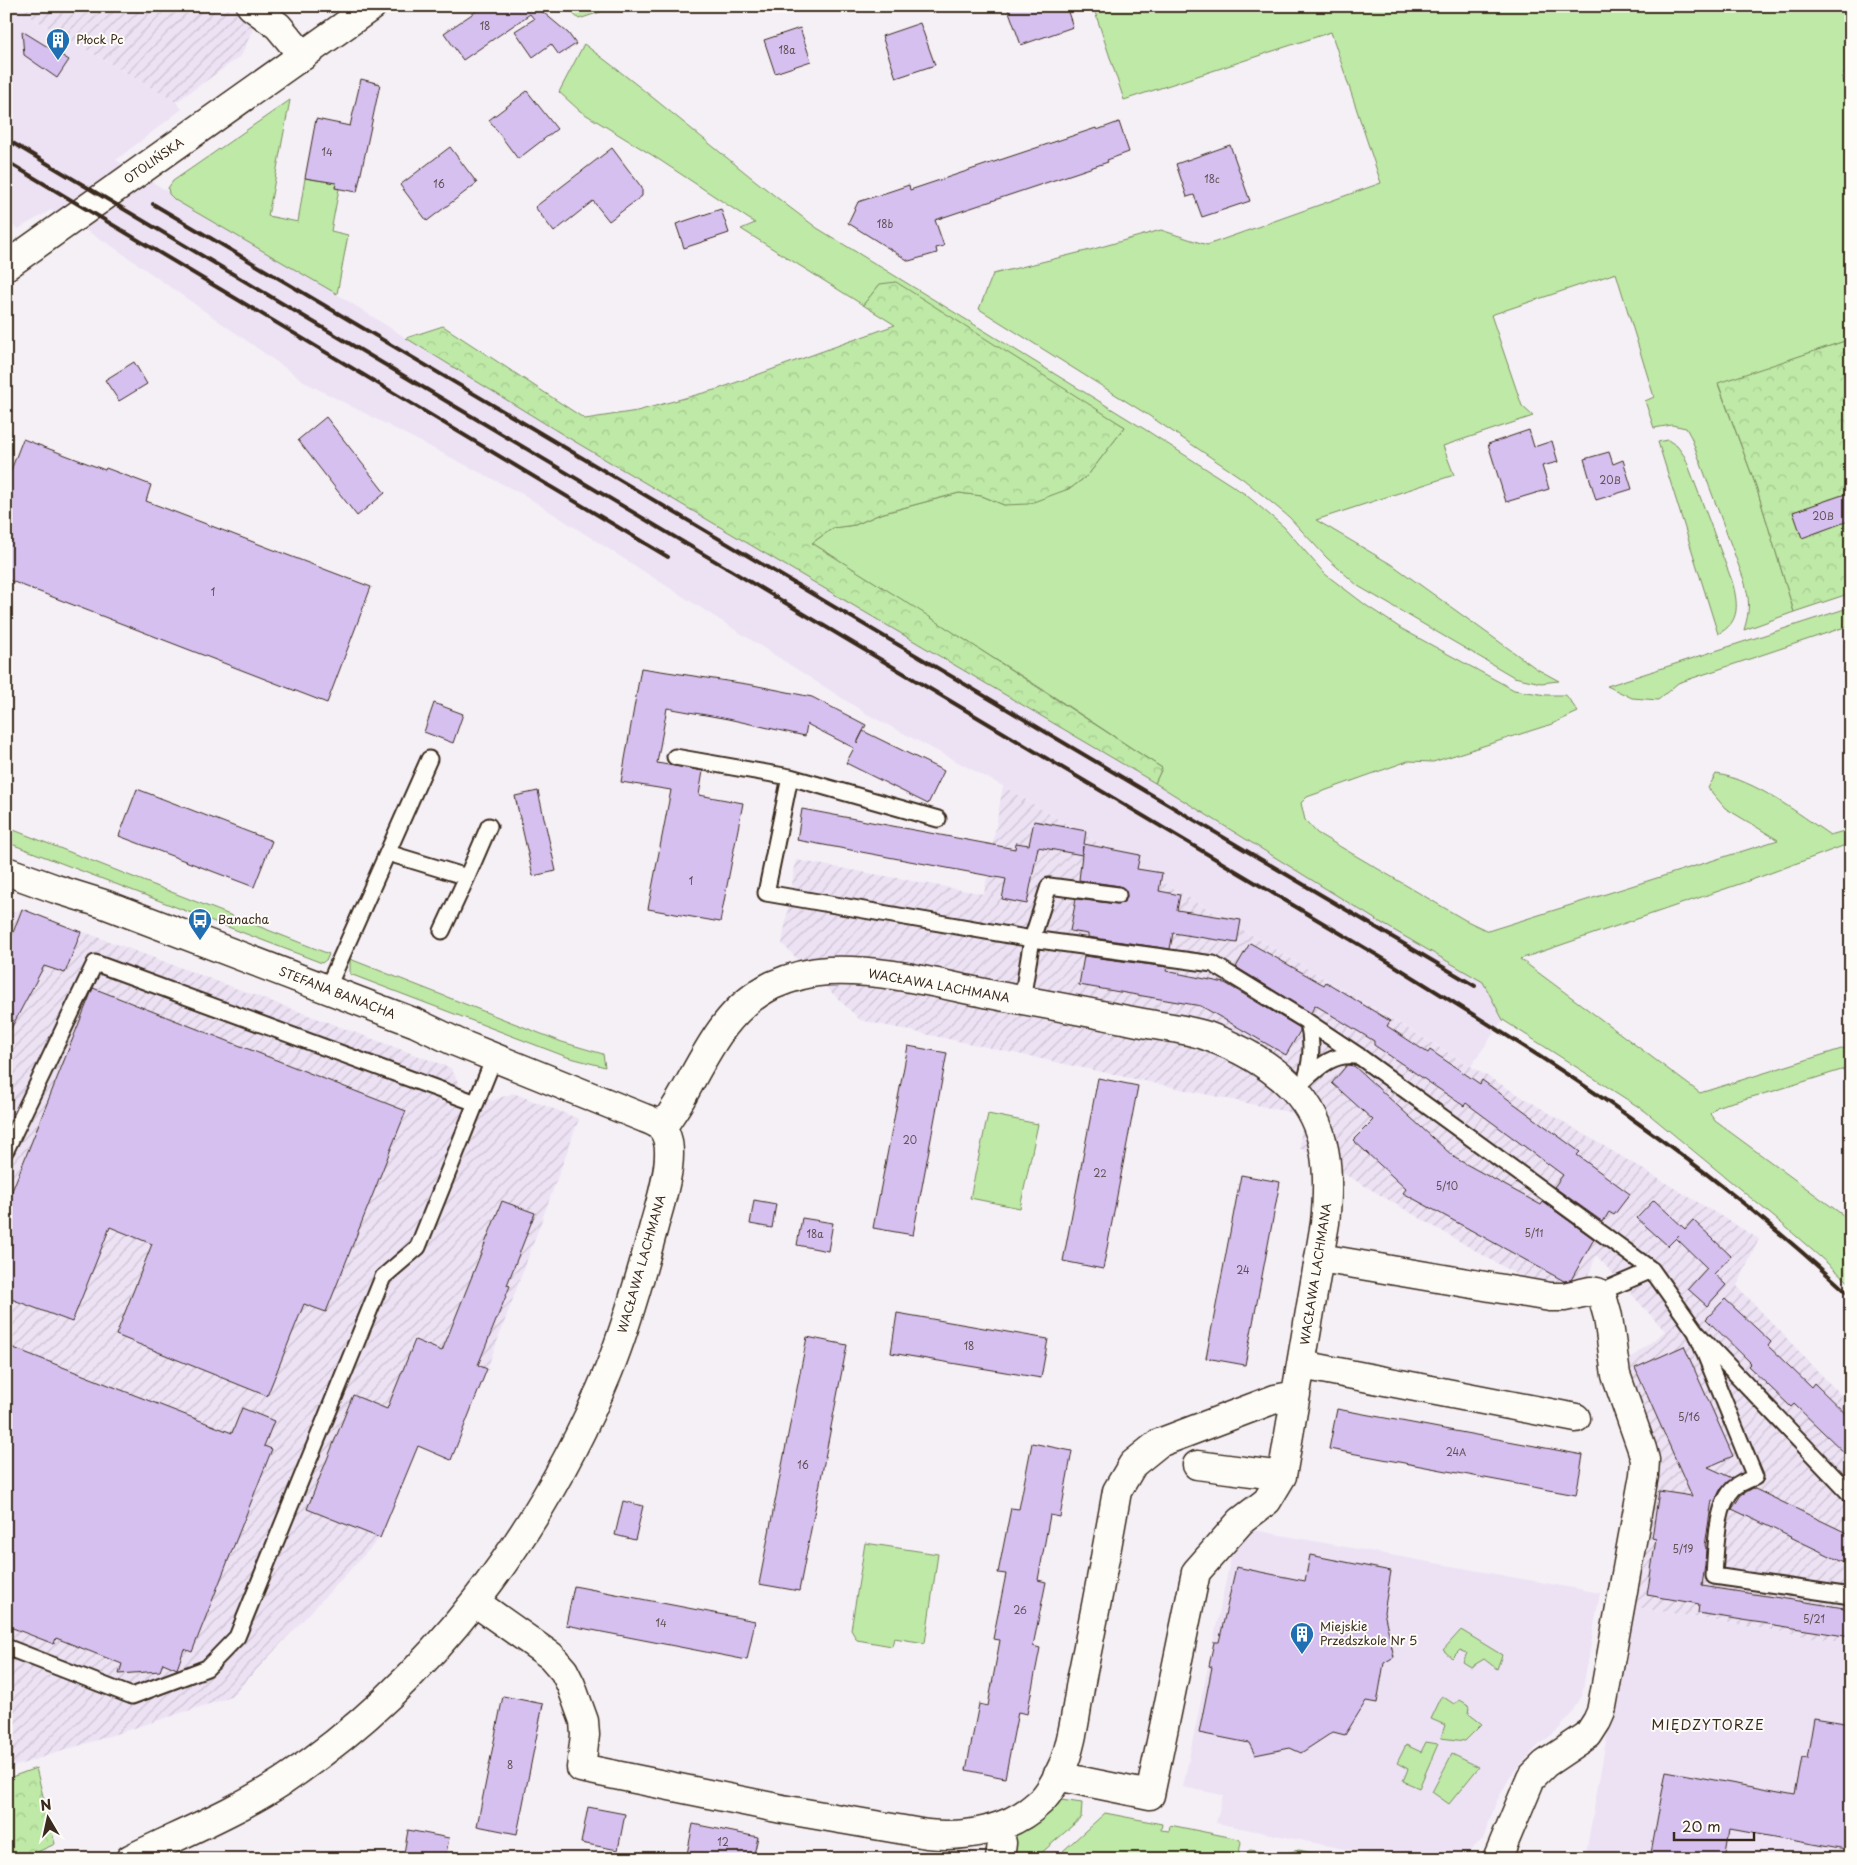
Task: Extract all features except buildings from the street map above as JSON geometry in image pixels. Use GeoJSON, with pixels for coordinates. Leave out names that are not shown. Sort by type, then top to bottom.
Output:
{"type":"FeatureCollection","features":[{"type":"Feature","properties":{"kind":"street"},"geometry":{"type":"LineString","coordinates":[[251,6],[283,16],[303,56]]}},
{"type":"Feature","properties":{"kind":"street","name":"OTOLIŃSKA"},"geometry":{"type":"LineString","coordinates":[[6,266],[372,6]]}},
{"type":"Feature","properties":{"kind":"street","name":"STEFANA BANACHA"},"geometry":{"type":"LineString","coordinates":[[6,871],[104,904],[416,1023],[494,1058],[638,1115],[662,1128]]}},
{"type":"Feature","properties":{"kind":"street","name":"WACŁAWA LACHMANA"},"geometry":{"type":"LineString","coordinates":[[130,1859],[258,1796],[282,1782],[328,1749],[384,1700],[446,1636],[475,1602],[513,1549],[546,1495],[571,1451],[609,1369],[635,1293],[662,1198],[670,1152],[668,1139],[662,1128],[724,1024],[748,1001],[776,984],[821,972],[870,973],[1022,1000],[1204,1035],[1248,1055],[1281,1077],[1300,1084],[1321,1132],[1325,1147],[1328,1201],[1320,1258],[1282,1476]]}},
{"type":"Feature","properties":{"kind":"street"},"geometry":{"type":"LineString","coordinates":[[1320,1258],[1550,1297],[1564,1297],[1591,1291],[1598,1293],[1606,1307],[1616,1375],[1645,1460],[1644,1475],[1597,1722],[1588,1735],[1535,1773],[1528,1784],[1497,1859]]}},
{"type":"Feature","properties":{"kind":"street"},"geometry":{"type":"LineString","coordinates":[[1302,1365],[1576,1418]]}},
{"type":"Feature","properties":{"kind":"street"},"geometry":{"type":"LineString","coordinates":[[475,1602],[551,1656],[564,1671],[572,1685],[584,1721],[585,1735],[581,1768],[782,1809],[927,1834],[959,1835],[998,1827],[1020,1816],[1041,1801],[1049,1791],[1067,1753],[1117,1491],[1128,1469],[1150,1449],[1172,1437],[1275,1398],[1296,1395]]}},
{"type":"Feature","properties":{"kind":"street"},"geometry":{"type":"LineString","coordinates":[[1057,1776],[1150,1795],[1196,1572],[1241,1521],[1267,1502],[1282,1476],[1197,1465]]}},
{"type":"Feature","properties":{"kind":"street"},"geometry":{"type":"LineString","coordinates":[[998,1827],[1002,1844],[1000,1859]]}},
{"type":"Feature","properties":{"kind":"lane"},"geometry":{"type":"LineString","coordinates":[[675,757],[790,777],[938,819]]}},
{"type":"Feature","properties":{"kind":"lane"},"geometry":{"type":"LineString","coordinates":[[327,989],[430,759]]}},
{"type":"Feature","properties":{"kind":"lane"},"geometry":{"type":"LineString","coordinates":[[790,777],[766,893],[1032,939],[1213,964],[1308,1022],[1360,1057],[1652,1270],[1696,1332],[1851,1495]]}},
{"type":"Feature","properties":{"kind":"lane"},"geometry":{"type":"LineString","coordinates":[[442,931],[489,826]]}},
{"type":"Feature","properties":{"kind":"lane"},"geometry":{"type":"LineString","coordinates":[[388,853],[467,877]]}},
{"type":"Feature","properties":{"kind":"lane"},"geometry":{"type":"LineString","coordinates":[[1022,1000],[1032,939],[1049,886],[1118,895]]}},
{"type":"Feature","properties":{"kind":"lane"},"geometry":{"type":"LineString","coordinates":[[6,1150],[95,963],[476,1103]]}},
{"type":"Feature","properties":{"kind":"lane"},"geometry":{"type":"LineString","coordinates":[[1300,1084],[1310,1065],[1312,1050],[1312,1037],[1308,1022]]}},
{"type":"Feature","properties":{"kind":"lane"},"geometry":{"type":"LineString","coordinates":[[1300,1084],[1327,1061],[1335,1057],[1344,1055],[1360,1057]]}},
{"type":"Feature","properties":{"kind":"lane"},"geometry":{"type":"LineString","coordinates":[[6,1647],[132,1696],[207,1668],[237,1637],[383,1277],[418,1247],[494,1058]]}},
{"type":"Feature","properties":{"kind":"lane"},"geometry":{"type":"LineString","coordinates":[[1598,1293],[1652,1270]]}},
{"type":"Feature","properties":{"kind":"lane"},"geometry":{"type":"LineString","coordinates":[[1696,1332],[1755,1478],[1733,1489],[1725,1500],[1720,1512],[1714,1576],[1851,1596]]}},
{"type":"Feature","properties":{"kind":"shaded area"},"geometry":{"type":"Polygon","coordinates":[[[6,6],[263,6],[241,56],[176,102],[22,12],[6,21],[6,6]]]}},
{"type":"Feature","properties":{"kind":"shaded area"},"geometry":{"type":"Polygon","coordinates":[[[22,12],[176,102],[182,109],[116,160],[406,338],[1519,997],[1471,1066],[1003,786],[867,714],[524,495],[308,384],[112,246],[51,210],[18,229],[6,221],[6,21],[22,12]]]}},
{"type":"Feature","properties":{"kind":"shaded area"},"geometry":{"type":"Polygon","coordinates":[[[1851,66],[1851,103],[1842,76],[1851,66]]]}},
{"type":"Feature","properties":{"kind":"shaded area"},"geometry":{"type":"Polygon","coordinates":[[[1003,786],[1759,1239],[1737,1286],[1851,1406],[1851,1644],[1630,1606],[1656,1464],[1623,1364],[1665,1331],[1596,1255],[1577,1310],[1300,1148],[1302,1115],[860,1020],[782,944],[796,860],[984,894],[1003,786]]]}},
{"type":"Feature","properties":{"kind":"shaded area"},"geometry":{"type":"Polygon","coordinates":[[[22,909],[451,1068],[461,1088],[492,1101],[513,1093],[579,1119],[487,1369],[451,1460],[418,1446],[380,1538],[231,1697],[6,1769],[6,915],[22,909]]]}},
{"type":"Feature","properties":{"kind":"shaded area"},"geometry":{"type":"Polygon","coordinates":[[[1237,1527],[1600,1593],[1582,1694],[1571,1714],[1559,1729],[1539,1745],[1511,1775],[1496,1803],[1483,1839],[1467,1853],[1464,1859],[1393,1859],[1216,1823],[1223,1795],[1183,1787],[1237,1527]]]}},
{"type":"Feature","properties":{"kind":"shaded area"},"geometry":{"type":"Polygon","coordinates":[[[1630,1606],[1851,1644],[1851,1859],[1585,1859],[1630,1606]]]}},
{"type":"Feature","properties":{"kind":"green space"},"geometry":{"type":"Polygon","coordinates":[[[564,6],[618,6],[579,19],[564,6]]]}},
{"type":"Feature","properties":{"kind":"green space"},"geometry":{"type":"Polygon","coordinates":[[[1093,6],[1851,6],[1851,66],[1842,76],[1851,103],[1851,339],[1718,384],[1756,486],[1794,612],[1744,630],[1749,605],[1744,580],[1686,428],[1672,425],[1654,428],[1645,401],[1654,397],[1616,273],[1491,315],[1522,406],[1533,416],[1443,446],[1454,475],[1316,520],[1394,566],[1537,669],[1559,681],[1541,683],[1514,677],[1358,586],[1327,558],[1289,517],[1243,479],[1148,415],[979,309],[993,274],[1161,230],[1207,245],[1381,183],[1331,32],[1124,100],[1093,6]]]}},
{"type":"Feature","properties":{"kind":"green space"},"geometry":{"type":"Polygon","coordinates":[[[584,44],[817,228],[1146,430],[1245,494],[1284,527],[1325,574],[1367,606],[1402,629],[1514,690],[1546,695],[1566,695],[1578,712],[1552,724],[1433,762],[1408,761],[1307,797],[1301,803],[1305,820],[1317,833],[1465,920],[1488,931],[1778,840],[1725,808],[1708,788],[1716,774],[1731,777],[1761,790],[1830,835],[1851,829],[1851,843],[1757,878],[1520,959],[1700,1093],[1851,1046],[1851,1067],[1718,1106],[1710,1114],[1715,1121],[1851,1221],[1851,1284],[1780,1222],[1645,1111],[1503,1020],[1483,982],[1378,921],[1155,783],[1162,768],[1045,691],[812,543],[833,528],[855,525],[880,514],[959,493],[982,496],[1004,505],[1071,488],[1088,475],[1125,427],[880,284],[863,305],[741,229],[755,223],[652,155],[580,111],[559,92],[584,44]]]}},
{"type":"Feature","properties":{"kind":"green space"},"geometry":{"type":"Polygon","coordinates":[[[290,100],[268,216],[298,222],[305,178],[336,183],[335,188],[339,189],[331,231],[348,235],[337,294],[175,200],[169,194],[168,188],[173,181],[290,100]]]}},
{"type":"Feature","properties":{"kind":"green space"},"geometry":{"type":"Polygon","coordinates":[[[896,282],[1125,427],[1088,475],[1071,488],[1028,504],[1004,505],[982,496],[959,493],[880,514],[855,525],[833,528],[812,543],[1162,768],[1155,783],[562,434],[406,338],[443,326],[585,419],[637,411],[718,389],[895,325],[863,305],[880,284],[896,282]]]}},
{"type":"Feature","properties":{"kind":"green space"},"geometry":{"type":"Polygon","coordinates":[[[1851,339],[1851,593],[1794,612],[1756,486],[1718,383],[1851,339]]]}},
{"type":"Feature","properties":{"kind":"green space"},"geometry":{"type":"Polygon","coordinates":[[[1668,440],[1677,446],[1685,457],[1732,581],[1736,597],[1736,611],[1731,624],[1718,634],[1658,442],[1668,440]]]}},
{"type":"Feature","properties":{"kind":"green space"},"geometry":{"type":"Polygon","coordinates":[[[1851,607],[1851,625],[1678,683],[1658,700],[1632,698],[1607,686],[1851,607]]]}},
{"type":"Feature","properties":{"kind":"green space"},"geometry":{"type":"Polygon","coordinates":[[[6,827],[329,954],[327,959],[322,963],[6,842],[6,827]]]}},
{"type":"Feature","properties":{"kind":"green space"},"geometry":{"type":"Polygon","coordinates":[[[350,959],[562,1042],[603,1054],[605,1067],[567,1057],[350,974],[350,959]]]}},
{"type":"Feature","properties":{"kind":"green space"},"geometry":{"type":"Polygon","coordinates":[[[988,1114],[1038,1124],[1020,1208],[970,1198],[988,1114]]]}},
{"type":"Feature","properties":{"kind":"green space"},"geometry":{"type":"Polygon","coordinates":[[[865,1543],[938,1554],[925,1643],[894,1638],[892,1646],[857,1640],[851,1630],[865,1543]]]}},
{"type":"Feature","properties":{"kind":"green space"},"geometry":{"type":"Polygon","coordinates":[[[1461,1630],[1502,1655],[1497,1669],[1484,1659],[1471,1667],[1463,1662],[1467,1653],[1460,1650],[1452,1658],[1443,1650],[1461,1630]]]}},
{"type":"Feature","properties":{"kind":"green space"},"geometry":{"type":"Polygon","coordinates":[[[1442,1696],[1454,1704],[1460,1700],[1470,1706],[1469,1714],[1482,1724],[1465,1741],[1441,1738],[1445,1725],[1431,1719],[1442,1696]]]}},
{"type":"Feature","properties":{"kind":"green space"},"geometry":{"type":"Polygon","coordinates":[[[1426,1742],[1438,1744],[1419,1788],[1403,1781],[1408,1769],[1397,1763],[1406,1745],[1421,1752],[1426,1742]]]}},
{"type":"Feature","properties":{"kind":"green space"},"geometry":{"type":"Polygon","coordinates":[[[1452,1754],[1479,1767],[1449,1804],[1432,1792],[1452,1754]]]}},
{"type":"Feature","properties":{"kind":"green space"},"geometry":{"type":"Polygon","coordinates":[[[36,1768],[55,1844],[22,1859],[6,1859],[6,1779],[36,1768]]]}},
{"type":"Feature","properties":{"kind":"green space"},"geometry":{"type":"Polygon","coordinates":[[[1054,1799],[1082,1803],[1081,1818],[1038,1856],[1009,1851],[1016,1829],[1054,1799]]]}},
{"type":"Feature","properties":{"kind":"green space"},"geometry":{"type":"Polygon","coordinates":[[[1105,1813],[1162,1824],[1161,1830],[1169,1831],[1170,1825],[1239,1839],[1241,1842],[1238,1859],[1064,1859],[1062,1857],[1063,1851],[1105,1813]]]}},
{"type":"Feature","properties":{"kind":"green space"},"geometry":{"type":"Polygon","coordinates":[[[1250,1850],[1277,1855],[1299,1850],[1338,1859],[1246,1859],[1247,1852],[1250,1850]]]}},
{"type":"Feature","properties":{"kind":"railway"},"geometry":{"type":"LineString","coordinates":[[6,139],[1392,964],[1509,1037],[1596,1093],[1654,1134],[1769,1224],[1851,1296]]}},
{"type":"Feature","properties":{"kind":"railway"},"geometry":{"type":"LineString","coordinates":[[6,161],[668,557]]}},
{"type":"Feature","properties":{"kind":"railway"},"geometry":{"type":"LineString","coordinates":[[153,204],[1475,986]]}},
{"type":"Feature","properties":{"kind":"place","name":"Płock Pc"},"geometry":{"type":"Point","coordinates":[58,61]}},
{"type":"Feature","properties":{"kind":"place","name":"Banacha"},"geometry":{"type":"Point","coordinates":[200,941]}},
{"type":"Feature","properties":{"kind":"place","name":"Miejskie Przedszkole Nr 5"},"geometry":{"type":"Point","coordinates":[1302,1655]}},
{"type":"Feature","properties":{"kind":"district","name":"MIĘDZYTORZE"},"geometry":{"type":"Point","coordinates":[1708,1725]}}]}
